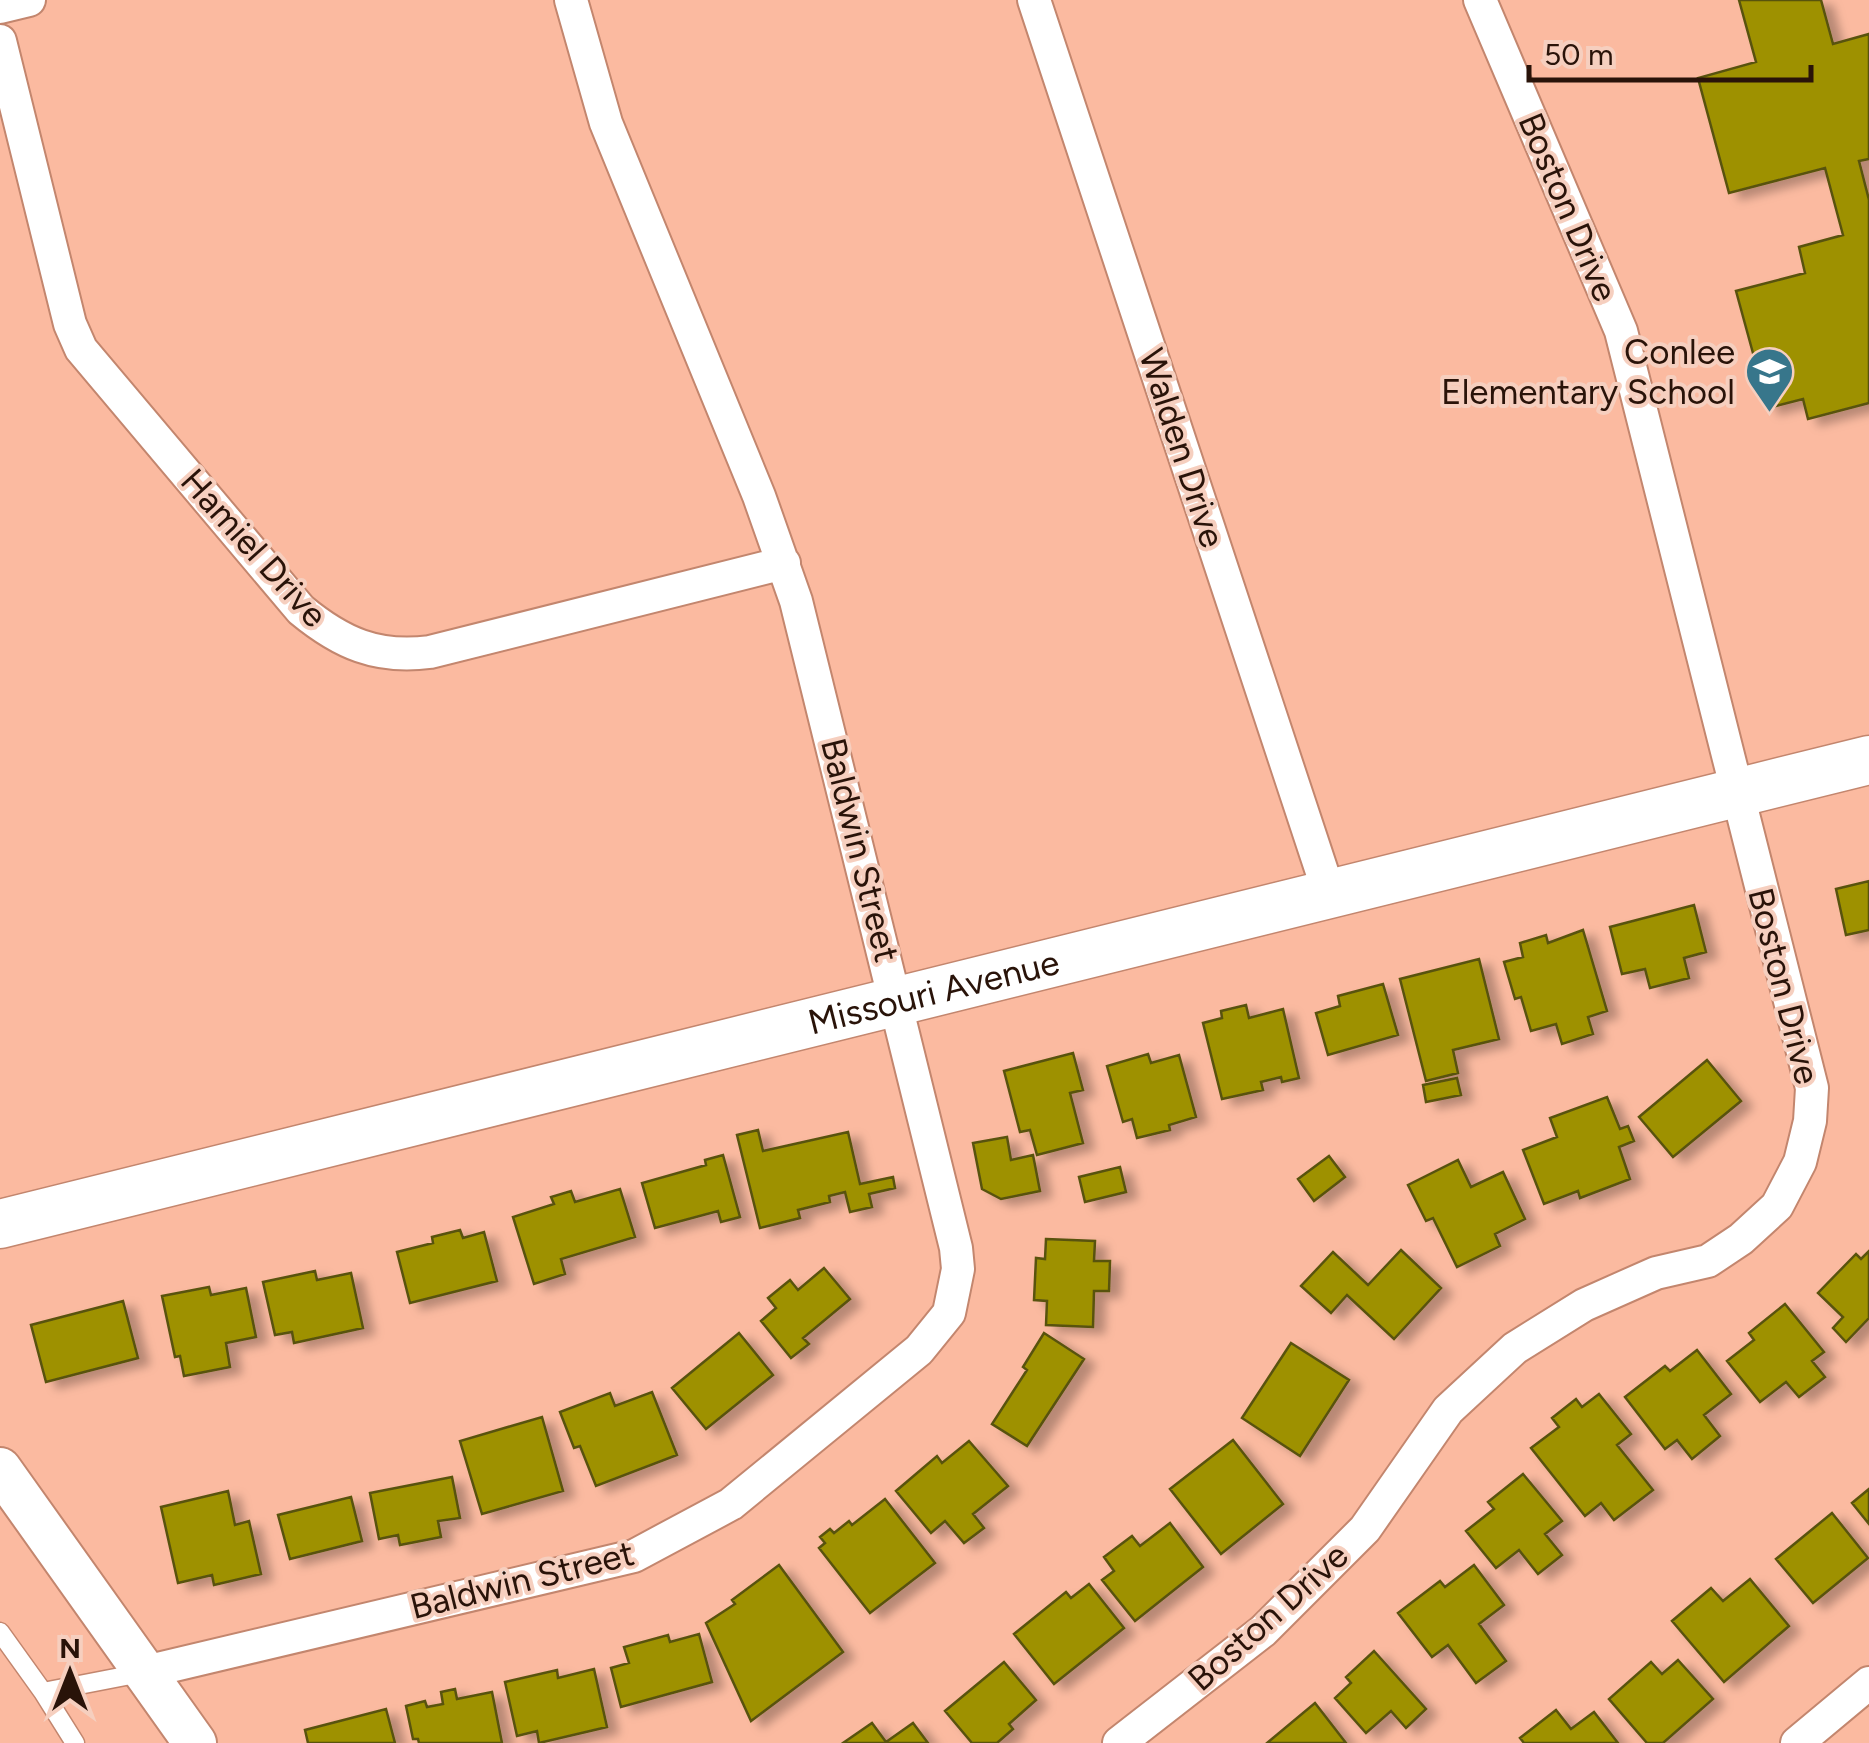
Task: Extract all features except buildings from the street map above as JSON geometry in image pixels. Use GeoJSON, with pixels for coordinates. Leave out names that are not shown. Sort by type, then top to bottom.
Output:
{"type":"FeatureCollection","features":[{"type":"Feature","properties":{"kind":"main road","name":"Missouri Avenue"},"geometry":{"type":"LineString","coordinates":[[0,1224],[1869,760]]}},
{"type":"Feature","properties":{"kind":"street"},"geometry":{"type":"LineString","coordinates":[[0,7],[29,0]]}},
{"type":"Feature","properties":{"kind":"street","name":"Baldwin Street"},"geometry":{"type":"LineString","coordinates":[[145,1672],[634,1556],[731,1504],[919,1350],[948,1313],[958,1270],[956,1248],[807,638],[784,562],[606,123],[572,0]]}},
{"type":"Feature","properties":{"kind":"street","name":"Walden Drive"},"geometry":{"type":"LineString","coordinates":[[1034,0],[1330,896]]}},
{"type":"Feature","properties":{"kind":"street","name":"Boston Drive"},"geometry":{"type":"LineString","coordinates":[[1120,1743],[1262,1631],[1365,1529],[1448,1410],[1515,1348],[1584,1304],[1656,1273],[1708,1261],[1777,1206],[1800,1162],[1810,1121],[1812,1088],[1621,331],[1480,0]]}},
{"type":"Feature","properties":{"kind":"street","name":"Hamiel Drive"},"geometry":{"type":"LineString","coordinates":[[0,42],[70,324],[81,349],[301,610],[339,638],[382,653],[430,652],[784,562]]}},
{"type":"Feature","properties":{"kind":"street"},"geometry":{"type":"LineString","coordinates":[[0,1469],[195,1743]]}},
{"type":"Feature","properties":{"kind":"street"},"geometry":{"type":"LineString","coordinates":[[1797,1743],[1869,1683]]}},
{"type":"Feature","properties":{"kind":"lane"},"geometry":{"type":"LineString","coordinates":[[0,1632],[75,1743]]}},
{"type":"Feature","properties":{"kind":"lane"},"geometry":{"type":"LineString","coordinates":[[43,1692],[145,1672]]}},
{"type":"Feature","properties":{"kind":"place","name":"Conlee Elementary School"},"geometry":{"type":"Point","coordinates":[1770,414]}}]}
